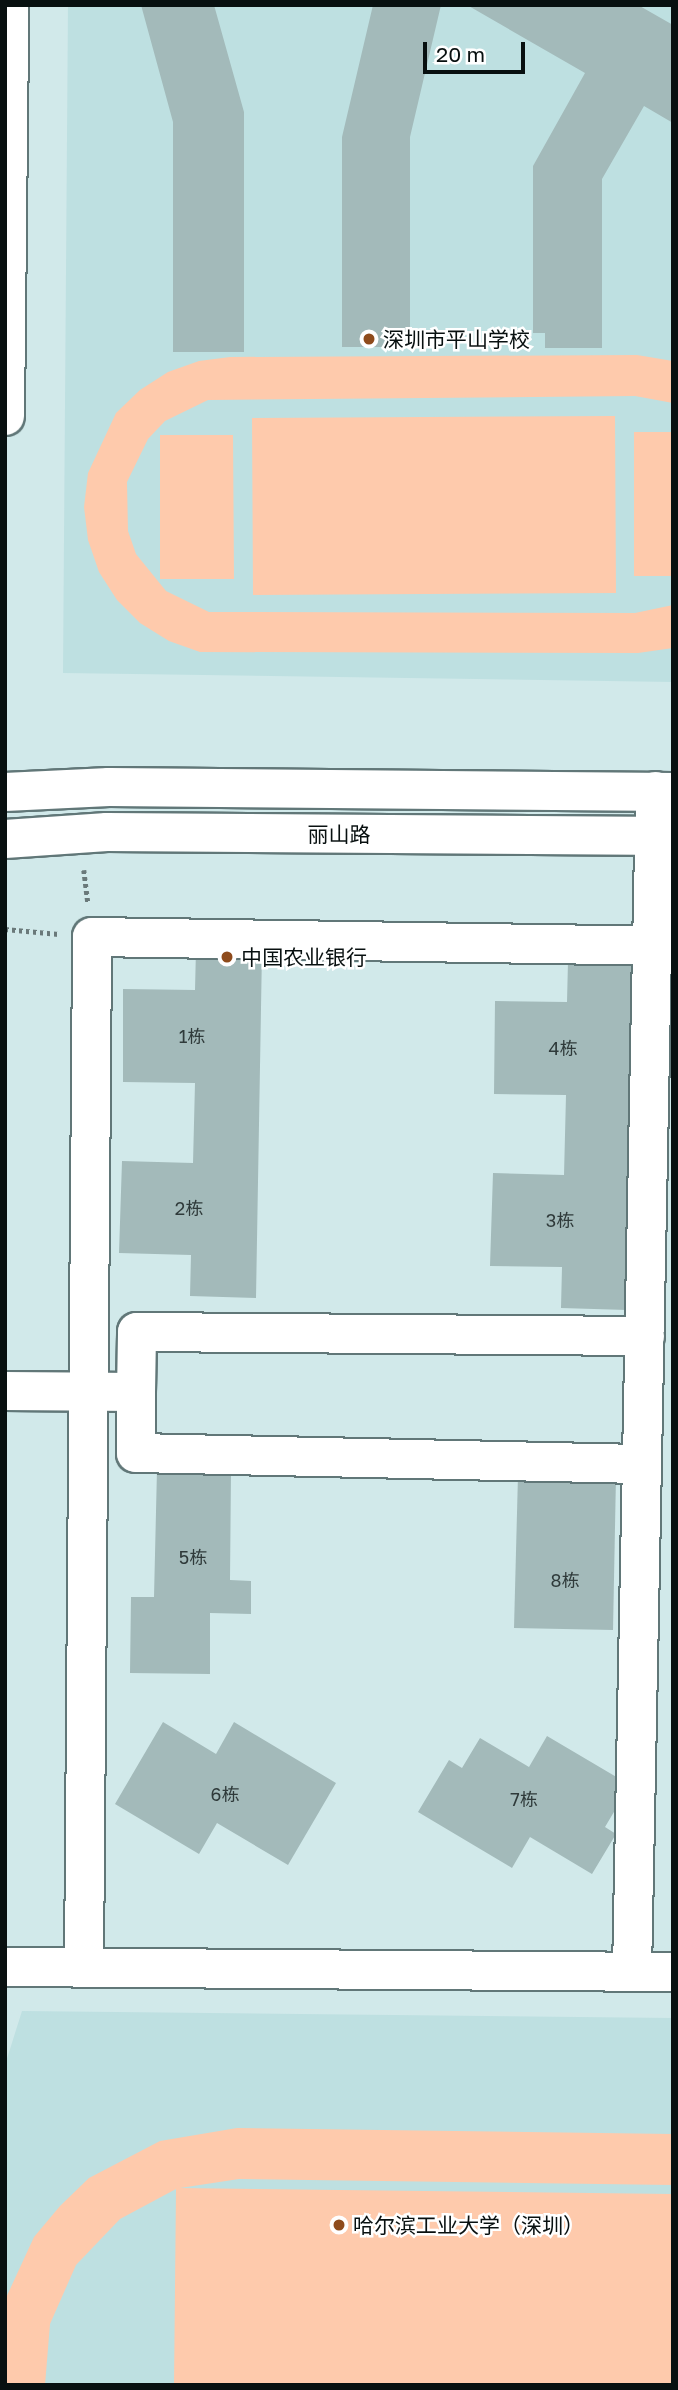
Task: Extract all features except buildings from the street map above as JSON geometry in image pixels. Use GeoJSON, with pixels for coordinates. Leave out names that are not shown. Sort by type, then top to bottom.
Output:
{"type":"FeatureCollection","features":[{"type":"Feature","properties":{"kind":"street"},"geometry":{"type":"LineString","coordinates":[[5,416],[9,5]]}},
{"type":"Feature","properties":{"kind":"street"},"geometry":{"type":"LineString","coordinates":[[5,792],[109,787],[664,791],[662,946],[645,1336],[632,1972]]}},
{"type":"Feature","properties":{"kind":"street","name":"丽山路"},"geometry":{"type":"LineString","coordinates":[[5,839],[107,832],[664,836]]}},
{"type":"Feature","properties":{"kind":"street"},"geometry":{"type":"LineString","coordinates":[[85,1967],[92,937],[662,946]]}},
{"type":"Feature","properties":{"kind":"street"},"geometry":{"type":"LineString","coordinates":[[642,1464],[136,1453],[137,1332],[645,1336]]}},
{"type":"Feature","properties":{"kind":"street"},"geometry":{"type":"LineString","coordinates":[[5,1391],[136,1392]]}},
{"type":"Feature","properties":{"kind":"street"},"geometry":{"type":"LineString","coordinates":[[5,1967],[673,1972]]}},
{"type":"Feature","properties":{"kind":"shaded area","name":"深圳市平山学校"},"geometry":{"type":"Polygon","coordinates":[[[68,5],[673,5],[673,682],[63,673],[68,5]]]}},
{"type":"Feature","properties":{"kind":"shaded area"},"geometry":{"type":"Polygon","coordinates":[[[637,355],[673,361],[673,403],[635,396],[208,400],[165,421],[148,439],[127,482],[128,531],[136,554],[166,591],[209,612],[635,613],[673,605],[673,648],[638,653],[200,652],[169,641],[140,623],[117,600],[99,572],[88,540],[84,507],[88,473],[116,413],[140,390],[168,372],[199,361],[230,357],[637,355]]]}},
{"type":"Feature","properties":{"kind":"shaded area"},"geometry":{"type":"Polygon","coordinates":[[[615,416],[616,593],[253,595],[252,418],[615,416]]]}},
{"type":"Feature","properties":{"kind":"shaded area"},"geometry":{"type":"Polygon","coordinates":[[[634,432],[673,432],[673,576],[634,576],[634,432]]]}},
{"type":"Feature","properties":{"kind":"shaded area"},"geometry":{"type":"Polygon","coordinates":[[[160,435],[233,435],[234,579],[160,579],[160,435]]]}},
{"type":"Feature","properties":{"kind":"shaded area","name":"哈尔滨工业大学（深圳）"},"geometry":{"type":"Polygon","coordinates":[[[22,2011],[673,2018],[673,2385],[5,2385],[5,2065],[22,2011]]]}},
{"type":"Feature","properties":{"kind":"shaded area"},"geometry":{"type":"Polygon","coordinates":[[[237,2128],[673,2134],[673,2185],[239,2179],[180,2188],[673,2194],[673,2385],[174,2385],[176,2189],[120,2219],[76,2265],[50,2324],[45,2385],[5,2385],[5,2300],[34,2237],[60,2206],[89,2178],[160,2141],[237,2128]]]}},
{"type":"Feature","properties":{"kind":"place","name":"深圳市平山学校"},"geometry":{"type":"Point","coordinates":[369,339]}},
{"type":"Feature","properties":{"kind":"place","name":"中国农业银行"},"geometry":{"type":"Point","coordinates":[227,957]}},
{"type":"Feature","properties":{"kind":"place","name":"哈尔滨工业大学（深圳）"},"geometry":{"type":"Point","coordinates":[339,2225]}}]}
